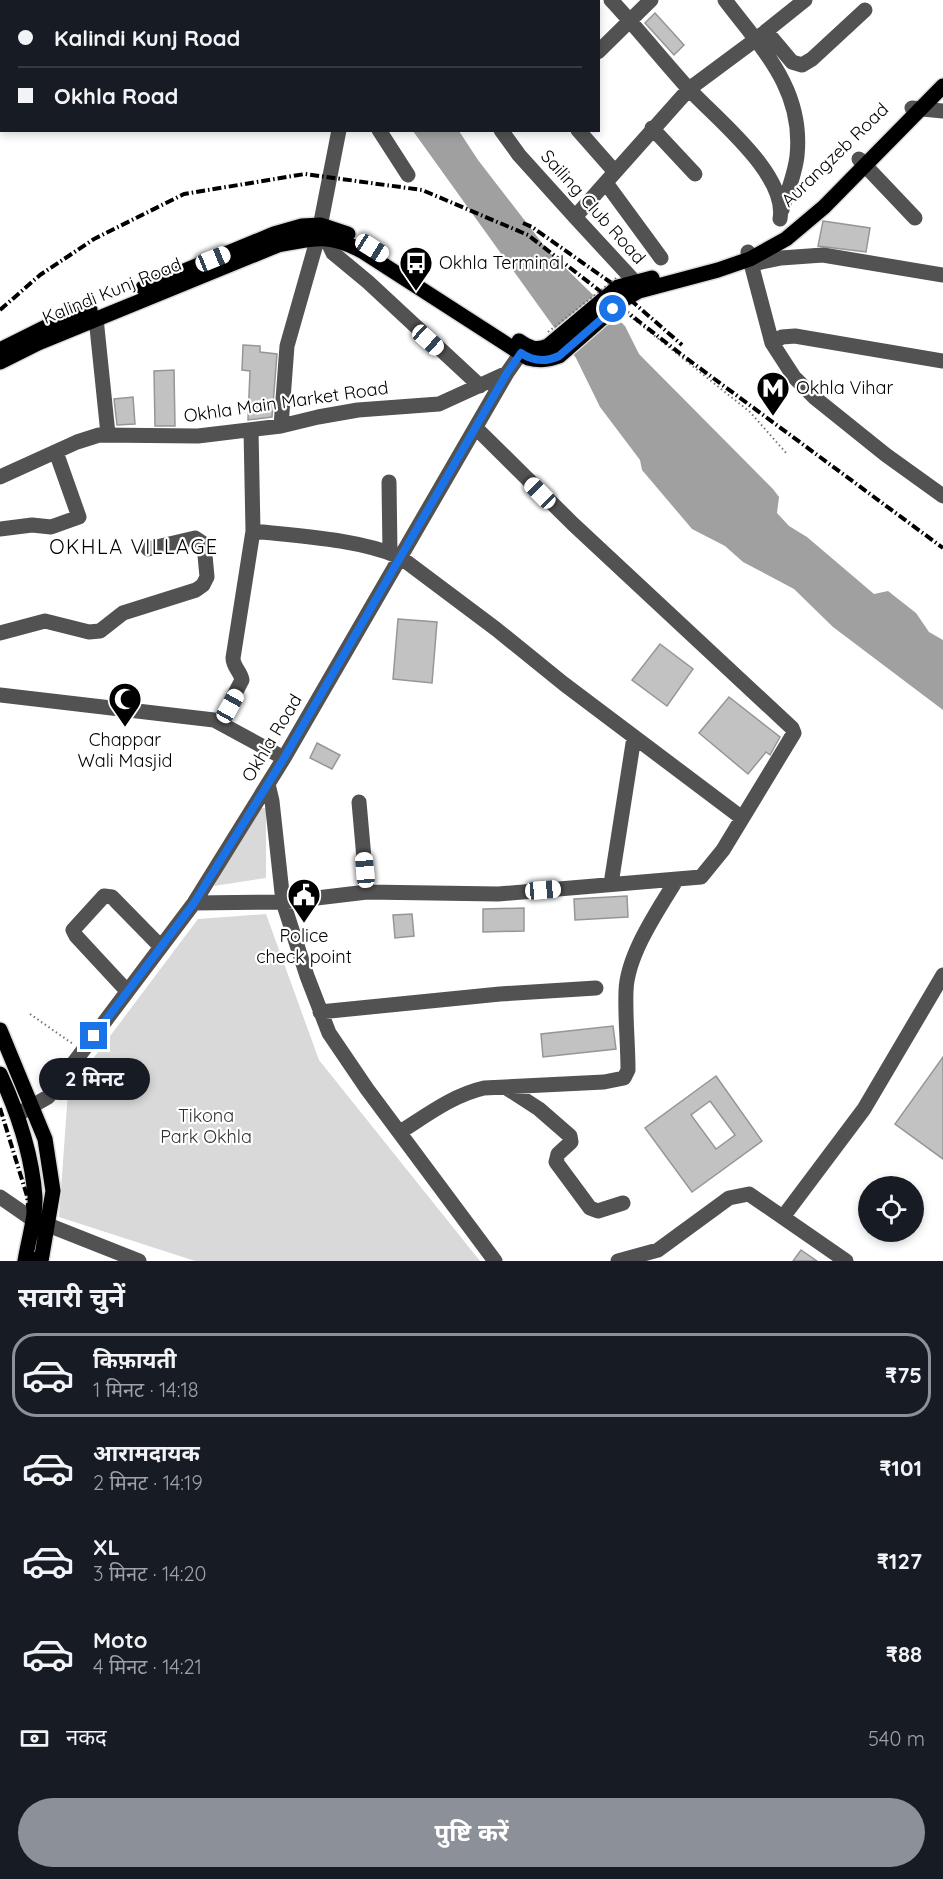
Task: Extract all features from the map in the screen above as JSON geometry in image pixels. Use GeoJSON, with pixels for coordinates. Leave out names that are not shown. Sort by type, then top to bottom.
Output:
{"type":"FeatureCollection","features":[{"type":"Feature","properties":{"kind":"main road","name":"Aurangzeb Road"},"geometry":{"type":"LineString","coordinates":[[750,258],[862,162],[915,109],[943,76]]}},
{"type":"Feature","properties":{"kind":"main road","name":"Aurangzeb Road"},"geometry":{"type":"LineString","coordinates":[[915,109],[943,86]]}},
{"type":"Feature","properties":{"kind":"main road","name":"Kalindi Kunj Road"},"geometry":{"type":"LineString","coordinates":[[0,350],[50,326],[274,234],[302,226],[322,233],[346,242],[362,251],[521,353],[536,360],[552,359],[553,344],[540,349],[528,347],[353,237],[322,233],[278,245],[96,318],[0,362]]}},
{"type":"Feature","properties":{"kind":"main road"},"geometry":{"type":"LineString","coordinates":[[611,304],[618,287],[750,258]]}},
{"type":"Feature","properties":{"kind":"main road"},"geometry":{"type":"LineString","coordinates":[[553,344],[611,304],[639,291],[690,273]]}},
{"type":"Feature","properties":{"kind":"main road"},"geometry":{"type":"LineString","coordinates":[[0,1030],[25,1111],[35,1199],[25,1261]]}},
{"type":"Feature","properties":{"kind":"main road"},"geometry":{"type":"LineString","coordinates":[[0,1074],[45,1139],[53,1191],[42,1261]]}},
{"type":"Feature","properties":{"kind":"street"},"geometry":{"type":"LineString","coordinates":[[611,0],[688,88],[753,154],[771,182],[781,215],[797,156],[796,116],[794,103],[761,35]]}},
{"type":"Feature","properties":{"kind":"street"},"geometry":{"type":"LineString","coordinates":[[600,50],[651,0]]}},
{"type":"Feature","properties":{"kind":"street"},"geometry":{"type":"LineString","coordinates":[[725,0],[792,62],[802,65],[812,59],[865,10]]}},
{"type":"Feature","properties":{"kind":"street"},"geometry":{"type":"LineString","coordinates":[[575,217],[688,88],[805,0]]}},
{"type":"Feature","properties":{"kind":"street"},"geometry":{"type":"LineString","coordinates":[[915,109],[943,111]]}},
{"type":"Feature","properties":{"kind":"street"},"geometry":{"type":"LineString","coordinates":[[652,128],[695,174]]}},
{"type":"Feature","properties":{"kind":"street"},"geometry":{"type":"LineString","coordinates":[[281,426],[287,346],[322,233],[325,201],[339,132]]}},
{"type":"Feature","properties":{"kind":"street"},"geometry":{"type":"LineString","coordinates":[[380,132],[408,175]]}},
{"type":"Feature","properties":{"kind":"street","name":"Sailing Club Road"},"geometry":{"type":"LineString","coordinates":[[502,132],[519,155],[635,282]]}},
{"type":"Feature","properties":{"kind":"street"},"geometry":{"type":"LineString","coordinates":[[579,132],[661,258]]}},
{"type":"Feature","properties":{"kind":"street"},"geometry":{"type":"LineString","coordinates":[[862,162],[915,218]]}},
{"type":"Feature","properties":{"kind":"street"},"geometry":{"type":"LineString","coordinates":[[322,233],[333,253],[353,268],[480,386]]}},
{"type":"Feature","properties":{"kind":"street"},"geometry":{"type":"LineString","coordinates":[[943,275],[823,255],[750,258],[772,343],[794,377],[814,398],[886,455],[943,496]]}},
{"type":"Feature","properties":{"kind":"street"},"geometry":{"type":"LineString","coordinates":[[96,318],[108,434]]}},
{"type":"Feature","properties":{"kind":"street"},"geometry":{"type":"LineString","coordinates":[[772,343],[782,337],[795,336],[943,361]]}},
{"type":"Feature","properties":{"kind":"street","name":"Okhla Road"},"geometry":{"type":"LineString","coordinates":[[25,1111],[48,1097],[194,903],[284,758],[395,555],[521,353]]}},
{"type":"Feature","properties":{"kind":"street","name":"Okhla Main Market Road"},"geometry":{"type":"LineString","coordinates":[[0,477],[92,437],[108,434],[198,436],[281,426],[358,410],[439,404],[507,373]]}},
{"type":"Feature","properties":{"kind":"street"},"geometry":{"type":"LineString","coordinates":[[194,903],[283,902],[367,892],[498,894],[696,878],[705,873],[723,850],[794,733],[793,729],[573,524],[476,428]]}},
{"type":"Feature","properties":{"kind":"street"},"geometry":{"type":"LineString","coordinates":[[220,722],[242,680],[233,658],[253,531],[251,430]]}},
{"type":"Feature","properties":{"kind":"street"},"geometry":{"type":"LineString","coordinates":[[0,529],[32,525],[51,527],[79,518],[56,452]]}},
{"type":"Feature","properties":{"kind":"street"},"geometry":{"type":"LineString","coordinates":[[389,482],[395,555]]}},
{"type":"Feature","properties":{"kind":"street"},"geometry":{"type":"LineString","coordinates":[[253,531],[333,540],[395,555],[742,818]]}},
{"type":"Feature","properties":{"kind":"street"},"geometry":{"type":"LineString","coordinates":[[0,633],[45,621],[95,632],[123,613],[196,590],[203,585],[207,577],[204,544],[201,540],[195,538],[148,549]]}},
{"type":"Feature","properties":{"kind":"street"},"geometry":{"type":"LineString","coordinates":[[0,695],[220,722],[284,758]]}},
{"type":"Feature","properties":{"kind":"street"},"geometry":{"type":"LineString","coordinates":[[611,884],[634,737]]}},
{"type":"Feature","properties":{"kind":"street"},"geometry":{"type":"LineString","coordinates":[[268,784],[272,801],[283,902],[329,1033],[495,1261]]}},
{"type":"Feature","properties":{"kind":"street"},"geometry":{"type":"LineString","coordinates":[[359,802],[367,892]]}},
{"type":"Feature","properties":{"kind":"street"},"geometry":{"type":"LineString","coordinates":[[400,1132],[463,1094],[484,1088],[604,1082],[624,1078],[628,1070],[627,983],[647,929],[677,879]]}},
{"type":"Feature","properties":{"kind":"street"},"geometry":{"type":"LineString","coordinates":[[127,991],[76,936],[74,930],[104,896],[112,897],[161,947]]}},
{"type":"Feature","properties":{"kind":"street"},"geometry":{"type":"LineString","coordinates":[[783,1218],[864,1109],[943,975]]}},
{"type":"Feature","properties":{"kind":"street"},"geometry":{"type":"LineString","coordinates":[[320,1012],[500,994],[596,988]]}},
{"type":"Feature","properties":{"kind":"street"},"geometry":{"type":"LineString","coordinates":[[505,1087],[539,1109],[570,1136],[571,1142],[558,1154],[556,1162],[590,1208],[598,1211],[623,1203]]}},
{"type":"Feature","properties":{"kind":"street"},"geometry":{"type":"LineString","coordinates":[[618,1261],[658,1250],[729,1198],[749,1194],[846,1261]]}},
{"type":"Feature","properties":{"kind":"street"},"geometry":{"type":"LineString","coordinates":[[0,1197],[32,1219]]}},
{"type":"Feature","properties":{"kind":"street"},"geometry":{"type":"LineString","coordinates":[[48,1225],[139,1261]]}},
{"type":"Feature","properties":{"kind":"path"},"geometry":{"type":"LineString","coordinates":[[553,344],[616,278]]}},
{"type":"Feature","properties":{"kind":"path"},"geometry":{"type":"LineString","coordinates":[[611,304],[750,412],[787,454]]}},
{"type":"Feature","properties":{"kind":"path"},"geometry":{"type":"LineString","coordinates":[[30,1014],[83,1050]]}},
{"type":"Feature","properties":{"kind":"green space"},"geometry":{"type":"Polygon","coordinates":[[[254,808],[266,808],[266,878],[214,886],[254,808]]]}},
{"type":"Feature","properties":{"kind":"green space","name":"Tikona Park Okhla"},"geometry":{"type":"Polygon","coordinates":[[[266,914],[319,1060],[480,1261],[195,1261],[59,1217],[68,1092],[198,919],[266,914]]]}},
{"type":"Feature","properties":{"kind":"shaded area"},"geometry":{"type":"Polygon","coordinates":[[[414,132],[460,132],[478,160],[549,252],[625,326],[639,354],[773,489],[779,497],[777,513],[789,526],[807,537],[874,594],[888,591],[916,613],[929,632],[943,640],[943,710],[833,627],[794,589],[743,562],[725,546],[692,529],[642,470],[640,460],[600,407],[576,358],[414,132]]]}},
{"type":"Feature","properties":{"kind":"building"},"geometry":{"type":"Polygon","coordinates":[[[655,13],[684,45],[674,55],[645,23],[655,13]]]}},
{"type":"Feature","properties":{"kind":"building"},"geometry":{"type":"Polygon","coordinates":[[[823,221],[870,228],[866,252],[818,246],[823,221]]]}},
{"type":"Feature","properties":{"kind":"building"},"geometry":{"type":"Polygon","coordinates":[[[243,345],[260,346],[260,352],[277,354],[272,417],[248,420],[250,371],[242,370],[243,345]]]}},
{"type":"Feature","properties":{"kind":"building"},"geometry":{"type":"Polygon","coordinates":[[[174,370],[175,426],[155,426],[154,371],[174,370]]]}},
{"type":"Feature","properties":{"kind":"building"},"geometry":{"type":"Polygon","coordinates":[[[133,397],[135,424],[117,425],[114,399],[133,397]]]}},
{"type":"Feature","properties":{"kind":"building"},"geometry":{"type":"Polygon","coordinates":[[[398,619],[437,622],[432,683],[393,679],[398,619]]]}},
{"type":"Feature","properties":{"kind":"building"},"geometry":{"type":"Polygon","coordinates":[[[660,644],[693,669],[667,706],[632,680],[660,644]]]}},
{"type":"Feature","properties":{"kind":"building"},"geometry":{"type":"Polygon","coordinates":[[[729,697],[780,737],[770,755],[766,752],[748,774],[699,733],[729,697]]]}},
{"type":"Feature","properties":{"kind":"building"},"geometry":{"type":"Polygon","coordinates":[[[317,743],[340,755],[332,769],[310,758],[317,743]]]}},
{"type":"Feature","properties":{"kind":"building"},"geometry":{"type":"Polygon","coordinates":[[[627,896],[628,917],[575,920],[574,899],[627,896]]]}},
{"type":"Feature","properties":{"kind":"building"},"geometry":{"type":"Polygon","coordinates":[[[524,908],[524,931],[483,932],[483,909],[524,908]]]}},
{"type":"Feature","properties":{"kind":"building"},"geometry":{"type":"Polygon","coordinates":[[[412,914],[414,936],[395,938],[393,915],[412,914]]]}},
{"type":"Feature","properties":{"kind":"building"},"geometry":{"type":"Polygon","coordinates":[[[613,1026],[616,1049],[543,1057],[541,1034],[613,1026]]]}},
{"type":"Feature","properties":{"kind":"building"},"geometry":{"type":"Polygon","coordinates":[[[943,1057],[943,1159],[895,1124],[943,1057]]]}},
{"type":"Feature","properties":{"kind":"building"},"geometry":{"type":"Polygon","coordinates":[[[716,1076],[762,1141],[692,1192],[645,1128],[716,1076]],[[710,1101],[691,1115],[716,1149],[735,1135],[710,1101]]]}},
{"type":"Feature","properties":{"kind":"building"},"geometry":{"type":"Polygon","coordinates":[[[801,1250],[817,1261],[793,1261],[801,1250]]]}},
{"type":"Feature","properties":{"kind":"railway"},"geometry":{"type":"LineString","coordinates":[[0,310],[40,275],[94,239],[184,194],[305,174],[422,190],[528,235],[682,355],[943,548]]}},
{"type":"Feature","properties":{"kind":"railway"},"geometry":{"type":"LineString","coordinates":[[523,223],[610,282],[682,345]]}},
{"type":"Feature","properties":{"kind":"railway"},"geometry":{"type":"LineString","coordinates":[[0,1076],[36,1195],[43,1261]]}},
{"type":"Feature","properties":{"kind":"railway"},"geometry":{"type":"LineString","coordinates":[[0,1108],[27,1196],[34,1261]]}},
{"type":"Feature","properties":{"kind":"place","name":"Okhla Terminal"},"geometry":{"type":"Point","coordinates":[416,292]}},
{"type":"Feature","properties":{"kind":"place","name":"Okhla Vihar"},"geometry":{"type":"Point","coordinates":[773,417]}},
{"type":"Feature","properties":{"kind":"place","name":"Chappar Wali Masjid"},"geometry":{"type":"Point","coordinates":[125,728]}},
{"type":"Feature","properties":{"kind":"place","name":"Police check point"},"geometry":{"type":"Point","coordinates":[304,924]}},
{"type":"Feature","properties":{"kind":"district","name":"OKHLA VILLAGE"},"geometry":{"type":"Point","coordinates":[134,547]}},
{"type":"Feature","properties":{"kind":"route"},"geometry":{"type":"LineString","coordinates":[[94,1036],[194,903],[284,758],[507,373],[521,353],[536,360],[559,356],[613,309]]}}]}
